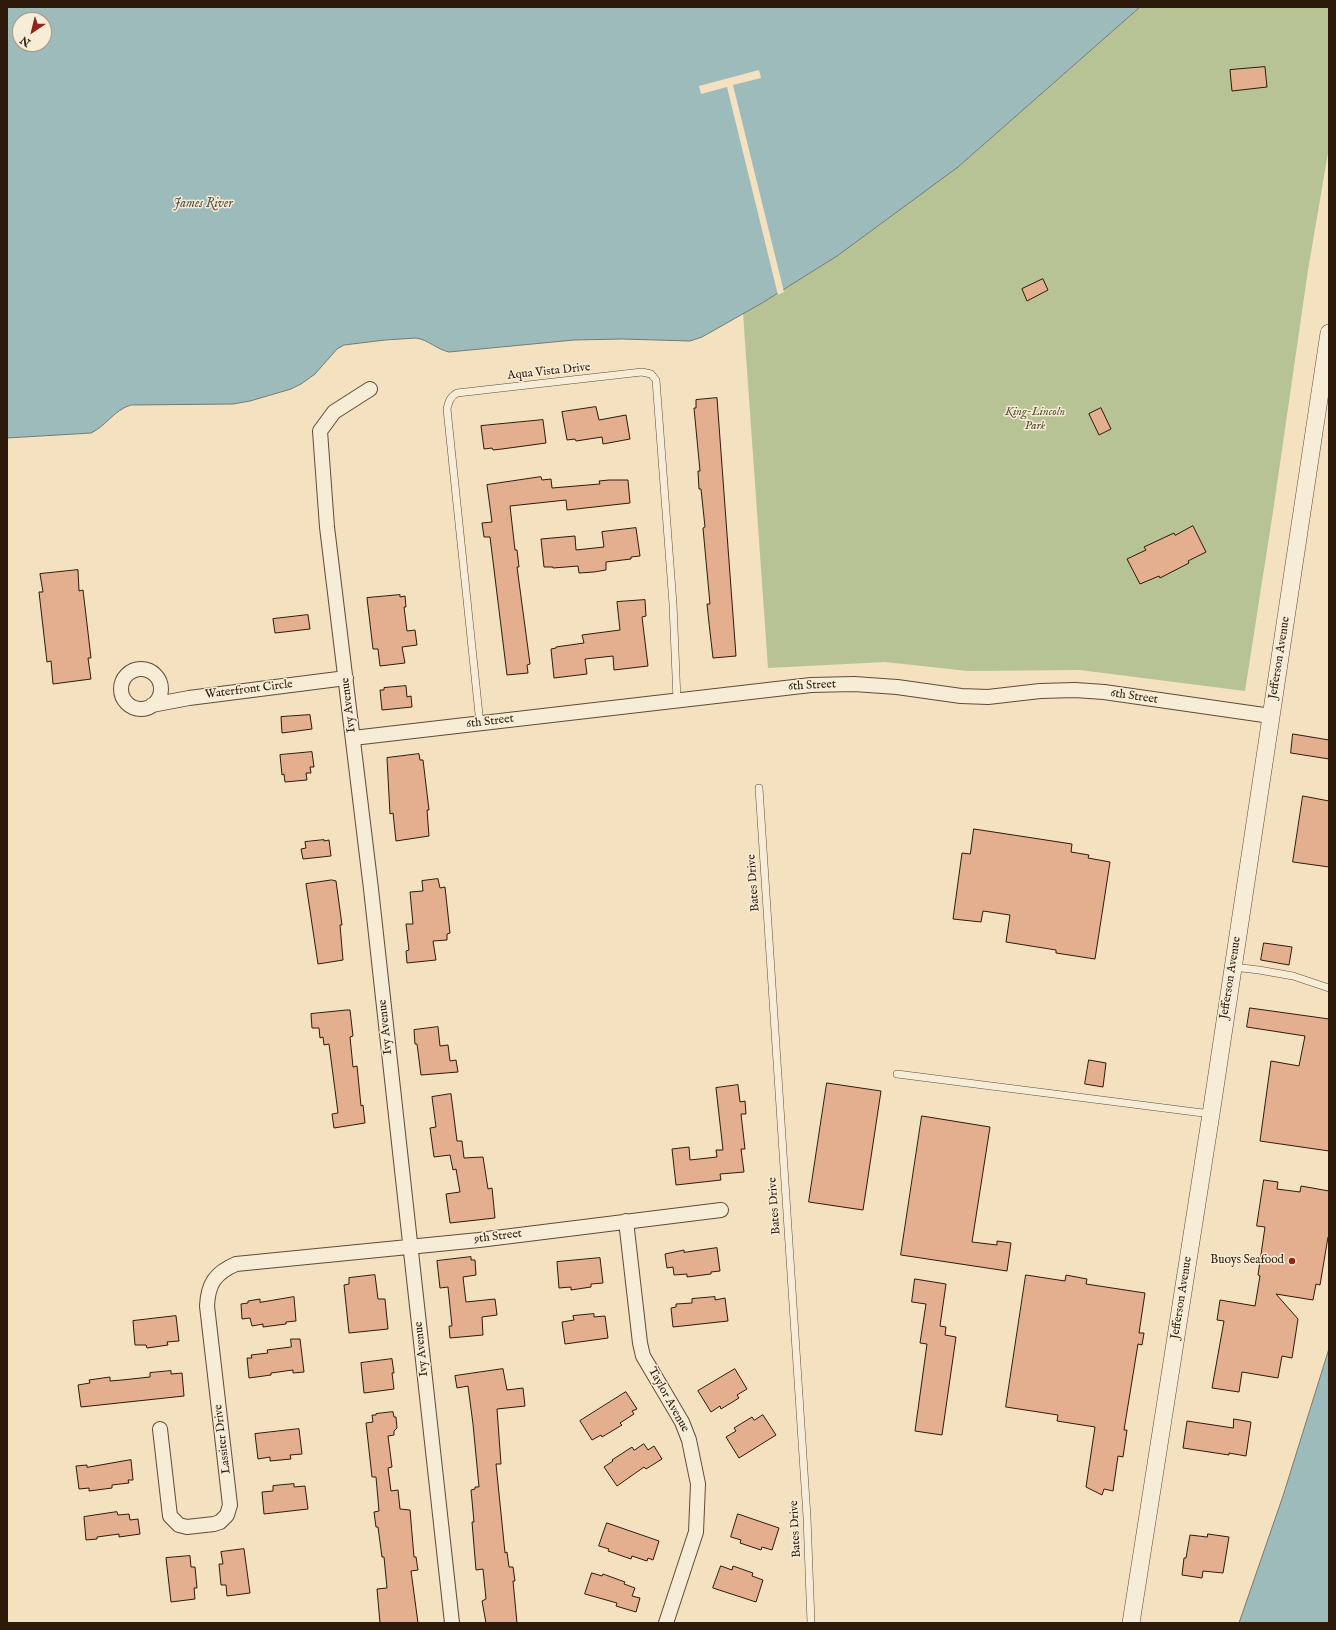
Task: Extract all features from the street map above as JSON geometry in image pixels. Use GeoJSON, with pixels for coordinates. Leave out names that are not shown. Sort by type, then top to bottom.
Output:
{"type":"FeatureCollection","features":[{"type":"Feature","properties":{"kind":"street","name":"Jefferson Avenue"},"geometry":{"type":"LineString","coordinates":[[1131,1623],[1211,1114],[1329,333]]}},
{"type":"Feature","properties":{"kind":"street","name":"Ivy Avenue"},"geometry":{"type":"LineString","coordinates":[[370,389],[334,412],[320,431],[327,527],[353,738],[452,1623]]}},
{"type":"Feature","properties":{"kind":"street","name":"Waterfront Circle"},"geometry":{"type":"LineString","coordinates":[[152,705],[189,698],[346,678]]}},
{"type":"Feature","properties":{"kind":"street","name":"6th Street"},"geometry":{"type":"LineString","coordinates":[[353,738],[811,685],[854,684],[897,687],[962,696],[988,697],[1040,691],[1075,690],[1104,692],[1271,716]]}},
{"type":"Feature","properties":{"kind":"street","name":"9th Street"},"geometry":{"type":"LineString","coordinates":[[275,1260],[410,1247],[721,1210]]}},
{"type":"Feature","properties":{"kind":"street","name":"Taylor Avenue"},"geometry":{"type":"LineString","coordinates":[[626,1221],[640,1343],[643,1356],[682,1422],[690,1440],[698,1484],[696,1532],[666,1623]]}},
{"type":"Feature","properties":{"kind":"street","name":"Lassiter Drive"},"geometry":{"type":"LineString","coordinates":[[160,1429],[170,1516],[175,1522],[187,1527],[220,1522],[227,1515],[230,1505],[207,1306],[207,1294],[216,1276],[225,1269],[236,1264],[275,1260]]}},
{"type":"Feature","properties":{"kind":"lane","name":"Aqua Vista Drive"},"geometry":{"type":"LineString","coordinates":[[480,724],[447,409],[452,396],[457,393],[642,372],[651,374],[656,380],[672,604],[677,700]]}},
{"type":"Feature","properties":{"kind":"lane","name":"Bates Drive"},"geometry":{"type":"LineString","coordinates":[[759,788],[807,1517],[811,1623]]}},
{"type":"Feature","properties":{"kind":"lane"},"geometry":{"type":"LineString","coordinates":[[1233,967],[1293,976],[1329,988]]}},
{"type":"Feature","properties":{"kind":"lane"},"geometry":{"type":"LineString","coordinates":[[898,1074],[1211,1114]]}},
{"type":"Feature","properties":{"kind":"green space","name":"King-Lincoln Park"},"geometry":{"type":"Polygon","coordinates":[[[1140,7],[1329,7],[1329,147],[1308,270],[1245,691],[1080,670],[968,671],[885,662],[768,668],[743,313],[762,303],[837,256],[958,167],[1140,7]]]}},
{"type":"Feature","properties":{"kind":"water","name":"James River"},"geometry":{"type":"Polygon","coordinates":[[[7,7],[1140,7],[958,167],[837,256],[762,303],[702,337],[690,341],[622,339],[574,340],[449,352],[416,338],[344,345],[337,349],[315,374],[291,389],[250,401],[233,404],[131,405],[120,410],[91,433],[7,438],[7,7]]]}},
{"type":"Feature","properties":{"kind":"water"},"geometry":{"type":"Polygon","coordinates":[[[1329,1349],[1329,1623],[1239,1623],[1283,1496],[1329,1349]]]}},
{"type":"Feature","properties":{"kind":"pier"},"geometry":{"type":"Polygon","coordinates":[[[759,70],[761,78],[733,85],[784,292],[778,295],[727,87],[701,94],[699,86],[759,70]]]}},
{"type":"Feature","properties":{"kind":"building"},"geometry":{"type":"Polygon","coordinates":[[[1265,67],[1267,87],[1232,91],[1230,70],[1265,67]]]}},
{"type":"Feature","properties":{"kind":"building"},"geometry":{"type":"Polygon","coordinates":[[[1043,279],[1048,290],[1027,301],[1022,289],[1043,279]]]}},
{"type":"Feature","properties":{"kind":"building"},"geometry":{"type":"Polygon","coordinates":[[[717,398],[736,656],[713,658],[707,604],[710,604],[703,528],[705,527],[701,489],[699,489],[698,471],[700,471],[694,408],[696,408],[696,400],[717,398]]]}},
{"type":"Feature","properties":{"kind":"building"},"geometry":{"type":"Polygon","coordinates":[[[596,407],[599,420],[626,415],[630,439],[603,444],[602,437],[576,441],[575,439],[567,440],[562,412],[596,407]]]}},
{"type":"Feature","properties":{"kind":"building"},"geometry":{"type":"Polygon","coordinates":[[[1101,408],[1111,429],[1099,435],[1089,414],[1101,408]]]}},
{"type":"Feature","properties":{"kind":"building"},"geometry":{"type":"Polygon","coordinates":[[[543,420],[546,443],[493,450],[492,448],[484,449],[481,426],[543,420]]]}},
{"type":"Feature","properties":{"kind":"building"},"geometry":{"type":"Polygon","coordinates":[[[541,477],[542,480],[551,479],[552,488],[600,484],[599,481],[628,480],[630,503],[567,510],[566,500],[510,506],[515,550],[517,550],[519,567],[517,567],[530,664],[527,665],[528,673],[507,675],[490,537],[484,537],[482,523],[492,522],[487,485],[541,477]]]}},
{"type":"Feature","properties":{"kind":"building"},"geometry":{"type":"Polygon","coordinates":[[[1193,526],[1206,552],[1188,561],[1189,563],[1160,578],[1159,576],[1140,584],[1127,559],[1146,550],[1144,547],[1193,526]]]}},
{"type":"Feature","properties":{"kind":"building"},"geometry":{"type":"Polygon","coordinates":[[[636,528],[640,556],[631,557],[631,559],[606,562],[606,570],[594,572],[579,573],[578,566],[553,568],[544,567],[541,539],[575,536],[576,550],[604,547],[602,532],[636,528]]]}},
{"type":"Feature","properties":{"kind":"building"},"geometry":{"type":"Polygon","coordinates":[[[78,570],[79,591],[83,590],[91,658],[88,658],[91,679],[53,684],[51,661],[47,662],[39,592],[43,592],[40,574],[78,570]]]}},
{"type":"Feature","properties":{"kind":"building"},"geometry":{"type":"Polygon","coordinates":[[[400,595],[400,597],[405,596],[406,607],[404,607],[407,631],[415,630],[417,645],[402,647],[405,663],[380,666],[378,649],[373,649],[367,598],[400,595]]]}},
{"type":"Feature","properties":{"kind":"building"},"geometry":{"type":"Polygon","coordinates":[[[645,600],[646,616],[642,617],[648,666],[614,670],[613,656],[585,659],[587,674],[554,678],[551,649],[584,643],[582,635],[620,630],[617,602],[645,600]]]}},
{"type":"Feature","properties":{"kind":"building"},"geometry":{"type":"Polygon","coordinates":[[[308,615],[310,629],[275,633],[273,619],[308,615]]]}},
{"type":"Feature","properties":{"kind":"building"},"geometry":{"type":"Polygon","coordinates":[[[406,686],[407,697],[411,696],[412,707],[382,710],[380,690],[384,690],[384,688],[406,686]]]}},
{"type":"Feature","properties":{"kind":"building"},"geometry":{"type":"Polygon","coordinates":[[[310,715],[312,729],[282,733],[281,717],[310,715]]]}},
{"type":"Feature","properties":{"kind":"building"},"geometry":{"type":"Polygon","coordinates":[[[1293,734],[1329,740],[1329,759],[1291,753],[1293,734]]]}},
{"type":"Feature","properties":{"kind":"building"},"geometry":{"type":"Polygon","coordinates":[[[312,752],[314,767],[310,767],[311,773],[306,773],[307,780],[285,782],[284,774],[282,775],[280,755],[312,752]]]}},
{"type":"Feature","properties":{"kind":"building"},"geometry":{"type":"Polygon","coordinates":[[[419,754],[420,760],[423,760],[429,810],[427,810],[429,836],[396,841],[393,813],[390,814],[387,758],[419,754]]]}},
{"type":"Feature","properties":{"kind":"building"},"geometry":{"type":"Polygon","coordinates":[[[1303,796],[1329,801],[1329,867],[1293,862],[1303,796]]]}},
{"type":"Feature","properties":{"kind":"building"},"geometry":{"type":"Polygon","coordinates":[[[974,829],[1072,844],[1071,852],[1089,855],[1088,858],[1110,862],[1095,959],[1056,953],[1056,950],[1006,942],[1010,915],[983,911],[981,922],[953,919],[962,853],[970,854],[974,829]]]}},
{"type":"Feature","properties":{"kind":"building"},"geometry":{"type":"Polygon","coordinates":[[[329,840],[331,856],[303,859],[301,849],[306,848],[305,842],[329,840]]]}},
{"type":"Feature","properties":{"kind":"building"},"geometry":{"type":"Polygon","coordinates":[[[438,879],[440,888],[445,887],[450,933],[447,934],[447,940],[433,941],[436,960],[407,963],[406,951],[409,950],[406,924],[413,924],[410,892],[423,891],[422,881],[438,879]]]}},
{"type":"Feature","properties":{"kind":"building"},"geometry":{"type":"Polygon","coordinates":[[[332,880],[336,881],[342,925],[340,925],[343,960],[318,964],[306,884],[332,880]]]}},
{"type":"Feature","properties":{"kind":"building"},"geometry":{"type":"Polygon","coordinates":[[[1264,943],[1292,947],[1289,965],[1261,960],[1264,943]]]}},
{"type":"Feature","properties":{"kind":"building"},"geometry":{"type":"Polygon","coordinates":[[[1250,1008],[1329,1019],[1329,1151],[1260,1141],[1271,1061],[1299,1066],[1305,1036],[1247,1027],[1250,1008]]]}},
{"type":"Feature","properties":{"kind":"building"},"geometry":{"type":"Polygon","coordinates":[[[350,1010],[353,1036],[350,1037],[353,1067],[357,1066],[361,1106],[363,1105],[365,1123],[334,1128],[332,1114],[338,1113],[329,1044],[324,1045],[323,1037],[320,1038],[319,1028],[312,1028],[311,1014],[350,1010]]]}},
{"type":"Feature","properties":{"kind":"building"},"geometry":{"type":"Polygon","coordinates":[[[438,1027],[440,1046],[448,1045],[450,1061],[456,1060],[458,1072],[421,1075],[414,1030],[438,1027]]]}},
{"type":"Feature","properties":{"kind":"building"},"geometry":{"type":"Polygon","coordinates":[[[1089,1060],[1106,1063],[1103,1087],[1085,1084],[1089,1060]]]}},
{"type":"Feature","properties":{"kind":"building"},"geometry":{"type":"Polygon","coordinates":[[[827,1083],[881,1091],[863,1210],[809,1202],[827,1083]]]}},
{"type":"Feature","properties":{"kind":"building"},"geometry":{"type":"Polygon","coordinates":[[[738,1085],[740,1102],[745,1101],[746,1114],[741,1114],[745,1149],[741,1149],[744,1172],[720,1174],[721,1180],[676,1185],[672,1149],[689,1147],[690,1160],[717,1157],[716,1150],[723,1150],[716,1088],[738,1085]]]}},
{"type":"Feature","properties":{"kind":"building"},"geometry":{"type":"Polygon","coordinates":[[[451,1094],[457,1141],[462,1141],[464,1158],[483,1157],[488,1189],[492,1188],[495,1218],[450,1223],[446,1194],[460,1192],[456,1169],[453,1170],[450,1155],[434,1157],[430,1128],[436,1127],[432,1097],[451,1094]]]}},
{"type":"Feature","properties":{"kind":"building"},"geometry":{"type":"Polygon","coordinates":[[[922,1116],[990,1127],[972,1242],[997,1245],[997,1241],[1011,1243],[1007,1271],[901,1255],[922,1116]]]}},
{"type":"Feature","properties":{"kind":"building"},"geometry":{"type":"Polygon","coordinates":[[[1264,1180],[1278,1182],[1277,1189],[1300,1192],[1301,1186],[1329,1191],[1329,1237],[1320,1285],[1316,1284],[1313,1300],[1276,1294],[1298,1319],[1292,1358],[1282,1356],[1278,1378],[1242,1372],[1239,1392],[1212,1388],[1224,1321],[1217,1320],[1220,1300],[1255,1306],[1265,1227],[1257,1226],[1264,1180]]]}},
{"type":"Feature","properties":{"kind":"building"},"geometry":{"type":"Polygon","coordinates":[[[717,1248],[720,1271],[711,1272],[711,1274],[687,1277],[687,1274],[674,1275],[673,1267],[667,1268],[665,1254],[684,1250],[684,1252],[717,1248]]]}},
{"type":"Feature","properties":{"kind":"building"},"geometry":{"type":"Polygon","coordinates":[[[471,1257],[471,1260],[475,1260],[476,1275],[463,1277],[466,1302],[495,1299],[497,1315],[482,1317],[483,1335],[450,1338],[449,1326],[452,1326],[448,1287],[440,1288],[437,1261],[471,1257]]]}},
{"type":"Feature","properties":{"kind":"building"},"geometry":{"type":"Polygon","coordinates":[[[600,1258],[603,1283],[591,1284],[591,1287],[571,1290],[571,1287],[559,1288],[557,1262],[600,1258]]]}},
{"type":"Feature","properties":{"kind":"building"},"geometry":{"type":"Polygon","coordinates":[[[375,1275],[378,1299],[385,1299],[388,1329],[349,1333],[344,1285],[349,1284],[349,1278],[375,1275]]]}},
{"type":"Feature","properties":{"kind":"building"},"geometry":{"type":"Polygon","coordinates":[[[1026,1275],[1065,1281],[1066,1275],[1087,1279],[1086,1284],[1145,1293],[1139,1333],[1144,1333],[1142,1345],[1138,1344],[1124,1430],[1127,1430],[1123,1457],[1118,1456],[1113,1491],[1104,1489],[1102,1495],[1086,1487],[1095,1427],[1057,1421],[1058,1415],[1006,1407],[1026,1275]]]}},
{"type":"Feature","properties":{"kind":"building"},"geometry":{"type":"Polygon","coordinates":[[[915,1279],[946,1284],[940,1326],[946,1327],[945,1335],[956,1337],[942,1435],[915,1431],[927,1344],[920,1343],[926,1304],[912,1302],[915,1279]]]}},
{"type":"Feature","properties":{"kind":"building"},"geometry":{"type":"Polygon","coordinates":[[[294,1297],[296,1321],[263,1327],[263,1324],[252,1326],[250,1318],[242,1319],[241,1304],[248,1303],[248,1301],[260,1299],[260,1302],[294,1297]]]}},
{"type":"Feature","properties":{"kind":"building"},"geometry":{"type":"Polygon","coordinates":[[[715,1297],[715,1300],[725,1298],[728,1321],[673,1327],[671,1308],[676,1307],[676,1304],[692,1303],[692,1299],[715,1297]]]}},
{"type":"Feature","properties":{"kind":"building"},"geometry":{"type":"Polygon","coordinates":[[[594,1314],[594,1317],[605,1316],[608,1338],[565,1344],[562,1322],[574,1320],[573,1316],[594,1314]]]}},
{"type":"Feature","properties":{"kind":"building"},"geometry":{"type":"Polygon","coordinates":[[[176,1316],[179,1341],[167,1342],[168,1345],[147,1348],[146,1345],[135,1345],[133,1321],[176,1316]]]}},
{"type":"Feature","properties":{"kind":"building"},"geometry":{"type":"Polygon","coordinates":[[[291,1339],[300,1339],[304,1372],[293,1373],[293,1370],[249,1378],[247,1358],[252,1358],[251,1355],[268,1353],[267,1350],[291,1347],[291,1339]]]}},
{"type":"Feature","properties":{"kind":"building"},"geometry":{"type":"Polygon","coordinates":[[[392,1359],[394,1389],[364,1393],[361,1363],[392,1359]]]}},
{"type":"Feature","properties":{"kind":"building"},"geometry":{"type":"Polygon","coordinates":[[[503,1369],[507,1390],[523,1388],[525,1406],[497,1409],[501,1464],[496,1464],[505,1553],[507,1552],[509,1567],[513,1567],[515,1581],[513,1581],[517,1623],[486,1623],[482,1601],[486,1599],[483,1569],[476,1570],[472,1522],[474,1522],[471,1490],[475,1489],[475,1487],[479,1487],[473,1424],[468,1386],[457,1388],[455,1376],[503,1369]]]}},
{"type":"Feature","properties":{"kind":"building"},"geometry":{"type":"Polygon","coordinates":[[[735,1369],[747,1389],[737,1395],[739,1398],[721,1409],[720,1406],[711,1412],[698,1391],[735,1369]]]}},
{"type":"Feature","properties":{"kind":"building"},"geometry":{"type":"Polygon","coordinates":[[[171,1371],[171,1374],[182,1373],[184,1396],[81,1407],[78,1385],[90,1383],[89,1380],[110,1377],[110,1381],[150,1377],[150,1373],[171,1371]]]}},
{"type":"Feature","properties":{"kind":"building"},"geometry":{"type":"Polygon","coordinates":[[[626,1392],[637,1409],[632,1411],[634,1414],[620,1423],[622,1425],[602,1437],[601,1435],[592,1440],[580,1421],[626,1392]]]}},
{"type":"Feature","properties":{"kind":"building"},"geometry":{"type":"Polygon","coordinates":[[[393,1412],[394,1417],[396,1417],[397,1428],[394,1431],[394,1435],[388,1436],[392,1467],[388,1468],[391,1491],[398,1490],[400,1509],[410,1510],[414,1557],[416,1557],[418,1570],[411,1571],[418,1623],[380,1623],[377,1589],[387,1588],[384,1557],[382,1557],[378,1527],[376,1527],[374,1512],[379,1511],[376,1477],[372,1477],[366,1423],[373,1422],[372,1415],[393,1412]]]}},
{"type":"Feature","properties":{"kind":"building"},"geometry":{"type":"Polygon","coordinates":[[[763,1415],[776,1435],[739,1458],[726,1437],[736,1431],[734,1428],[752,1417],[754,1420],[763,1415]]]}},
{"type":"Feature","properties":{"kind":"building"},"geometry":{"type":"Polygon","coordinates":[[[1234,1419],[1251,1422],[1246,1456],[1183,1448],[1187,1421],[1233,1428],[1234,1419]]]}},
{"type":"Feature","properties":{"kind":"building"},"geometry":{"type":"Polygon","coordinates":[[[299,1429],[302,1454],[290,1455],[291,1459],[270,1461],[270,1457],[258,1459],[255,1434],[299,1429]]]}},
{"type":"Feature","properties":{"kind":"building"},"geometry":{"type":"Polygon","coordinates":[[[644,1444],[648,1450],[654,1446],[662,1459],[646,1469],[644,1467],[617,1486],[604,1467],[632,1447],[634,1450],[644,1444]]]}},
{"type":"Feature","properties":{"kind":"building"},"geometry":{"type":"Polygon","coordinates":[[[131,1460],[133,1480],[128,1480],[129,1483],[112,1485],[112,1488],[89,1491],[89,1488],[79,1489],[76,1466],[87,1465],[87,1467],[131,1460]]]}},
{"type":"Feature","properties":{"kind":"building"},"geometry":{"type":"Polygon","coordinates":[[[294,1484],[294,1487],[305,1486],[308,1509],[264,1514],[262,1492],[273,1491],[273,1486],[294,1484]]]}},
{"type":"Feature","properties":{"kind":"building"},"geometry":{"type":"Polygon","coordinates":[[[117,1512],[118,1515],[129,1514],[130,1520],[138,1519],[140,1534],[119,1537],[119,1534],[86,1540],[84,1517],[117,1512]]]}},
{"type":"Feature","properties":{"kind":"building"},"geometry":{"type":"Polygon","coordinates":[[[738,1514],[779,1528],[772,1550],[762,1547],[761,1550],[740,1543],[741,1540],[731,1537],[738,1514]]]}},
{"type":"Feature","properties":{"kind":"building"},"geometry":{"type":"Polygon","coordinates":[[[607,1523],[659,1541],[653,1560],[648,1558],[647,1561],[632,1556],[631,1559],[608,1551],[609,1549],[599,1546],[607,1523]]]}},
{"type":"Feature","properties":{"kind":"building"},"geometry":{"type":"Polygon","coordinates":[[[1208,1534],[1229,1537],[1223,1573],[1203,1571],[1202,1578],[1182,1575],[1184,1558],[1186,1558],[1190,1535],[1207,1537],[1208,1534]]]}},
{"type":"Feature","properties":{"kind":"building"},"geometry":{"type":"Polygon","coordinates":[[[244,1549],[250,1593],[227,1596],[226,1585],[221,1585],[219,1564],[223,1564],[221,1552],[244,1549]]]}},
{"type":"Feature","properties":{"kind":"building"},"geometry":{"type":"Polygon","coordinates":[[[190,1556],[191,1567],[195,1567],[197,1588],[194,1588],[195,1599],[171,1602],[166,1558],[190,1556]]]}},
{"type":"Feature","properties":{"kind":"building"},"geometry":{"type":"Polygon","coordinates":[[[721,1566],[732,1570],[733,1566],[753,1573],[752,1576],[763,1580],[756,1602],[713,1588],[721,1566]]]}},
{"type":"Feature","properties":{"kind":"building"},"geometry":{"type":"Polygon","coordinates":[[[592,1573],[602,1576],[603,1574],[625,1582],[624,1584],[635,1588],[632,1596],[640,1598],[636,1612],[616,1606],[617,1603],[585,1594],[592,1573]]]}},
{"type":"Feature","properties":{"kind":"place","name":"Buoys Seafood"},"geometry":{"type":"Point","coordinates":[1292,1261]}}]}
